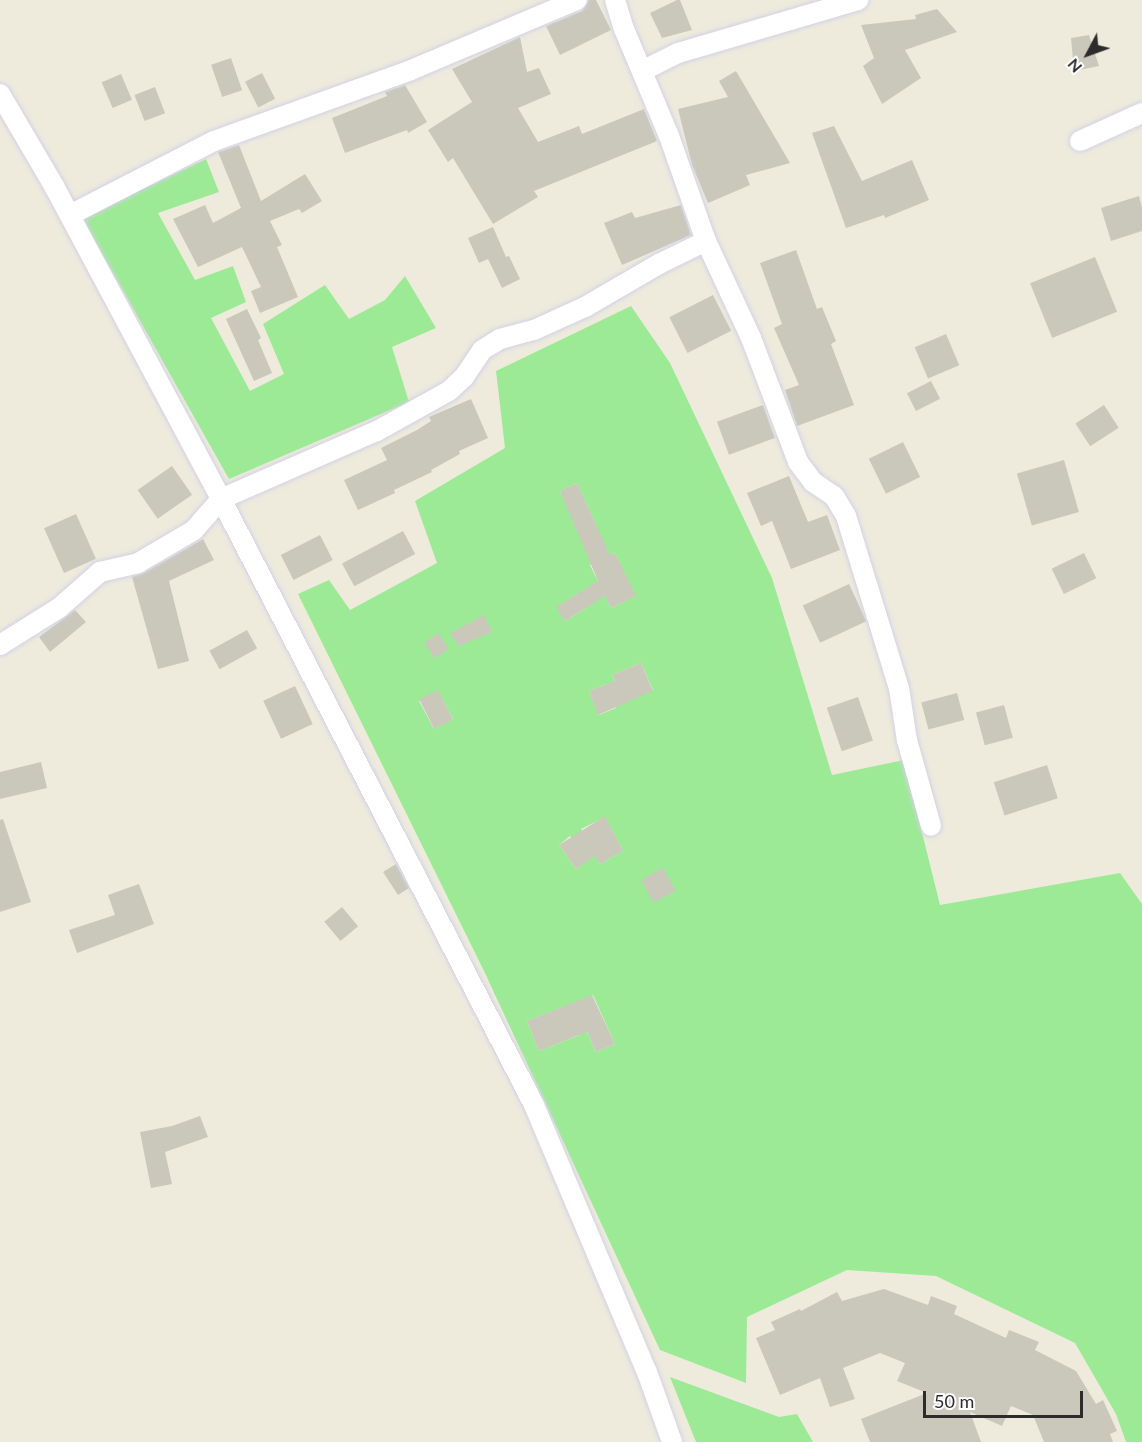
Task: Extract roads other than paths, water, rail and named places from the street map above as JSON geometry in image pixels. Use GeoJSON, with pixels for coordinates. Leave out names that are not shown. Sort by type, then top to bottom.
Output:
{"type":"FeatureCollection","features":[{"type":"Feature","properties":{"kind":"street"},"geometry":{"type":"LineString","coordinates":[[70,215],[214,141],[411,70],[577,0]]}},
{"type":"Feature","properties":{"kind":"street"},"geometry":{"type":"LineString","coordinates":[[615,0],[669,136],[706,241],[751,338],[798,462],[813,482],[834,496],[846,516],[898,688],[907,740],[931,826]]}},
{"type":"Feature","properties":{"kind":"street"},"geometry":{"type":"LineString","coordinates":[[642,71],[678,53],[858,0]]}},
{"type":"Feature","properties":{"kind":"street"},"geometry":{"type":"LineString","coordinates":[[0,94],[70,215],[221,499],[534,1105],[647,1372],[672,1442]]}},
{"type":"Feature","properties":{"kind":"street"},"geometry":{"type":"LineString","coordinates":[[1080,141],[1142,113]]}},
{"type":"Feature","properties":{"kind":"street"},"geometry":{"type":"LineString","coordinates":[[0,645],[59,608],[100,572],[138,563],[194,530],[221,499],[386,427],[449,391],[464,377],[482,350],[500,339],[534,330],[574,312],[706,241]]}}]}
